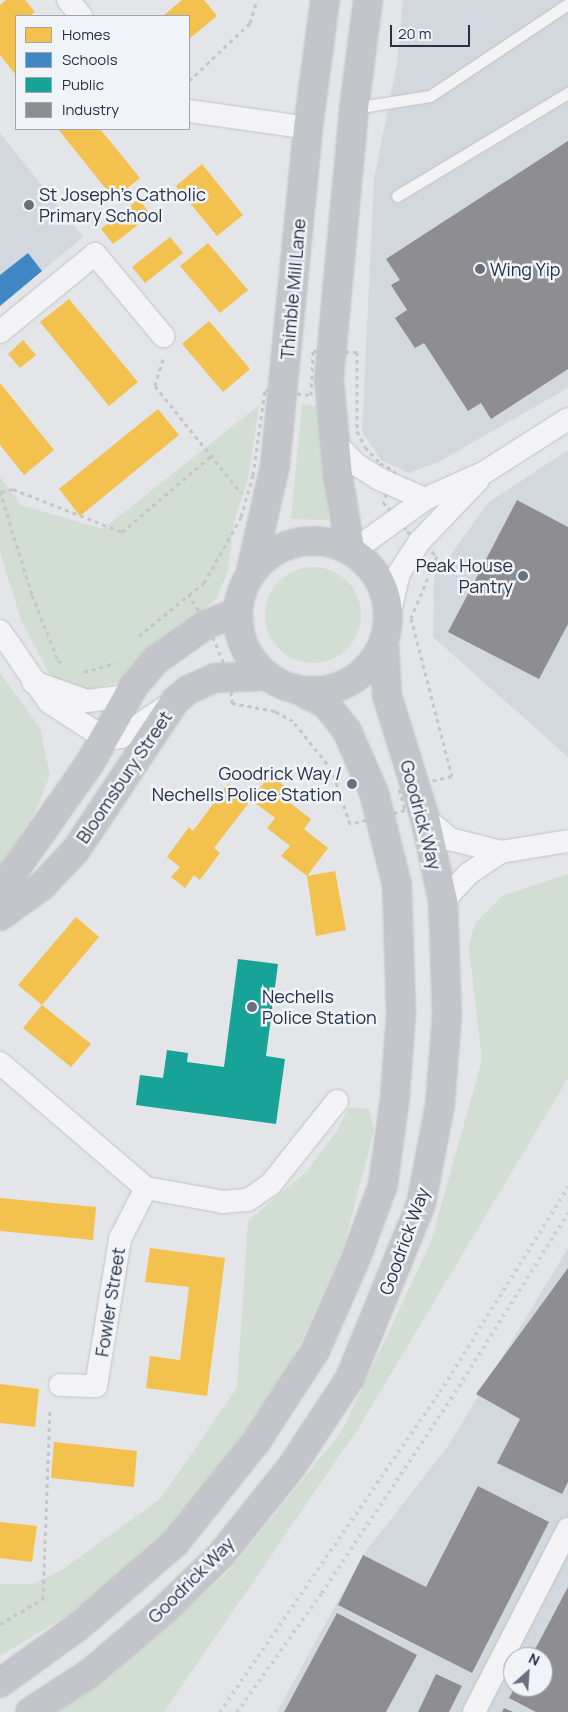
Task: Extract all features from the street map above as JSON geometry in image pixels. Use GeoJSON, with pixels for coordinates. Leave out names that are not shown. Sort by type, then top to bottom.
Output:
{"type":"FeatureCollection","features":[{"type":"Feature","properties":{"kind":"main road","name":"Thimble Mill Lane"},"geometry":{"type":"LineString","coordinates":[[250,575],[275,466],[308,128],[325,0]]}},
{"type":"Feature","properties":{"kind":"main road"},"geometry":{"type":"LineString","coordinates":[[352,550],[334,442],[329,379],[354,108],[368,0]]}},
{"type":"Feature","properties":{"kind":"main road"},"geometry":{"type":"LineString","coordinates":[[0,1683],[79,1626],[168,1549],[256,1442],[315,1351],[356,1258],[383,1185],[395,1097],[401,1013],[397,884],[374,793],[347,731],[327,705],[301,691],[265,676],[251,660],[241,640],[238,612],[240,595],[250,575],[264,559],[283,547],[303,542],[325,542],[352,550],[377,577],[386,598],[386,630],[375,659],[361,675],[343,686],[322,692],[301,691]]}},
{"type":"Feature","properties":{"kind":"main road","name":"Bloomsbury Street"},"geometry":{"type":"LineString","coordinates":[[0,891],[106,739],[129,696],[156,660],[175,644],[206,624],[238,612]]}},
{"type":"Feature","properties":{"kind":"main road","name":"Goodrick Way"},"geometry":{"type":"LineString","coordinates":[[30,1712],[90,1673],[221,1555],[292,1466],[350,1378],[423,1195],[440,1104],[447,1015],[443,901],[425,818],[386,695],[386,630]]}},
{"type":"Feature","properties":{"kind":"main road","name":"Bloomsbury Street"},"geometry":{"type":"LineString","coordinates":[[0,916],[42,886],[76,850],[175,701],[188,690],[215,678],[265,676]]}},
{"type":"Feature","properties":{"kind":"street"},"geometry":{"type":"LineString","coordinates":[[68,0],[80,15]]}},
{"type":"Feature","properties":{"kind":"street"},"geometry":{"type":"LineString","coordinates":[[190,111],[308,128]]}},
{"type":"Feature","properties":{"kind":"street"},"geometry":{"type":"LineString","coordinates":[[0,332],[94,254],[162,336]]}},
{"type":"Feature","properties":{"kind":"street"},"geometry":{"type":"LineString","coordinates":[[352,550],[425,498],[485,472],[568,419]]}},
{"type":"Feature","properties":{"kind":"street"},"geometry":{"type":"LineString","coordinates":[[334,442],[358,465],[372,475],[425,498]]}},
{"type":"Feature","properties":{"kind":"street"},"geometry":{"type":"LineString","coordinates":[[386,630],[399,573],[420,541],[485,472]]}},
{"type":"Feature","properties":{"kind":"street"},"geometry":{"type":"LineString","coordinates":[[0,631],[33,682],[49,702],[106,739],[121,737],[175,701]]}},
{"type":"Feature","properties":{"kind":"street"},"geometry":{"type":"LineString","coordinates":[[33,682],[87,701],[129,696]]}},
{"type":"Feature","properties":{"kind":"street"},"geometry":{"type":"LineString","coordinates":[[425,818],[450,839],[501,852],[568,841]]}},
{"type":"Feature","properties":{"kind":"street"},"geometry":{"type":"LineString","coordinates":[[443,901],[468,874],[501,852]]}},
{"type":"Feature","properties":{"kind":"street"},"geometry":{"type":"LineString","coordinates":[[0,1063],[146,1188],[223,1202],[248,1200],[271,1184],[337,1101]]}},
{"type":"Feature","properties":{"kind":"street","name":"Fowler Street"},"geometry":{"type":"LineString","coordinates":[[60,1385],[96,1386],[120,1239],[146,1188]]}},
{"type":"Feature","properties":{"kind":"street"},"geometry":{"type":"LineString","coordinates":[[474,1712],[568,1529]]}},
{"type":"Feature","properties":{"kind":"lane"},"geometry":{"type":"LineString","coordinates":[[354,108],[430,96],[568,4]]}},
{"type":"Feature","properties":{"kind":"lane"},"geometry":{"type":"LineString","coordinates":[[397,196],[568,93]]}},
{"type":"Feature","properties":{"kind":"path"},"geometry":{"type":"LineString","coordinates":[[190,80],[250,23],[256,0]]}},
{"type":"Feature","properties":{"kind":"path"},"geometry":{"type":"LineString","coordinates":[[162,336],[164,362],[155,386],[246,500]]}},
{"type":"Feature","properties":{"kind":"path"},"geometry":{"type":"LineString","coordinates":[[70,671],[58,660],[32,595],[0,491],[13,489],[122,532],[211,456]]}},
{"type":"Feature","properties":{"kind":"path"},"geometry":{"type":"LineString","coordinates":[[135,641],[189,595]]}},
{"type":"Feature","properties":{"kind":"path"},"geometry":{"type":"LineString","coordinates":[[79,671],[118,663]]}},
{"type":"Feature","properties":{"kind":"path"},"geometry":{"type":"LineString","coordinates":[[0,1624],[43,1599],[48,1414],[60,1385]]}},
{"type":"Feature","properties":{"kind":"shaded area"},"geometry":{"type":"Polygon","coordinates":[[[403,0],[568,0],[568,388],[440,461],[409,473],[381,460],[362,432],[374,179],[397,63],[403,0]]]}},
{"type":"Feature","properties":{"kind":"shaded area","name":"St Joseph's Catholic Primary School"},"geometry":{"type":"Polygon","coordinates":[[[0,133],[83,237],[0,306],[0,133]]]}},
{"type":"Feature","properties":{"kind":"shaded area"},"geometry":{"type":"Polygon","coordinates":[[[302,404],[318,407],[329,520],[291,519],[302,404]]]}},
{"type":"Feature","properties":{"kind":"shaded area"},"geometry":{"type":"Polygon","coordinates":[[[259,405],[248,480],[234,522],[228,571],[216,599],[173,632],[127,680],[87,690],[51,677],[21,620],[0,552],[0,477],[21,505],[103,529],[259,405]]]}},
{"type":"Feature","properties":{"kind":"shaded area"},"geometry":{"type":"Polygon","coordinates":[[[568,450],[568,757],[433,637],[434,577],[489,502],[568,450]]]}},
{"type":"Feature","properties":{"kind":"shaded area"},"geometry":{"type":"Polygon","coordinates":[[[313,567],[331,571],[347,581],[357,597],[361,615],[357,633],[347,649],[331,659],[313,663],[295,659],[279,649],[269,633],[265,615],[269,597],[279,581],[295,571],[313,567]]]}},
{"type":"Feature","properties":{"kind":"shaded area"},"geometry":{"type":"Polygon","coordinates":[[[0,673],[40,728],[50,775],[35,812],[0,867],[0,673]]]}},
{"type":"Feature","properties":{"kind":"shaded area"},"geometry":{"type":"Polygon","coordinates":[[[568,874],[568,1078],[359,1427],[164,1712],[54,1712],[112,1674],[227,1573],[342,1431],[431,1242],[482,1060],[469,948],[475,923],[502,896],[568,874]]]}},
{"type":"Feature","properties":{"kind":"shaded area"},"geometry":{"type":"Polygon","coordinates":[[[348,1108],[369,1109],[374,1130],[344,1246],[276,1398],[159,1545],[65,1617],[0,1656],[0,1584],[33,1584],[62,1570],[160,1499],[237,1388],[248,1221],[307,1171],[337,1131],[348,1108]]]}},
{"type":"Feature","properties":{"kind":"shaded area"},"geometry":{"type":"Polygon","coordinates":[[[568,1248],[568,1712],[277,1712],[363,1555],[448,1446],[568,1248]]]}},
{"type":"Feature","properties":{"kind":"building: Homes"},"geometry":{"type":"Polygon","coordinates":[[[6,0],[25,0],[35,12],[30,15],[15,15],[15,74],[0,55],[0,5],[6,0]]]}},
{"type":"Feature","properties":{"kind":"building: Homes"},"geometry":{"type":"Polygon","coordinates":[[[182,0],[204,0],[217,16],[190,38],[190,15],[164,15],[182,0]]]}},
{"type":"Feature","properties":{"kind":"building: Homes"},"geometry":{"type":"Polygon","coordinates":[[[59,130],[101,130],[140,178],[114,199],[59,130]]]}},
{"type":"Feature","properties":{"kind":"building: Homes"},"geometry":{"type":"Polygon","coordinates":[[[202,164],[243,215],[217,236],[176,186],[202,164]]]}},
{"type":"Feature","properties":{"kind":"building: Homes"},"geometry":{"type":"Polygon","coordinates":[[[139,199],[151,215],[113,244],[101,229],[139,199]]]}},
{"type":"Feature","properties":{"kind":"building: Homes"},"geometry":{"type":"Polygon","coordinates":[[[170,237],[183,253],[145,283],[132,267],[170,237]]]}},
{"type":"Feature","properties":{"kind":"building: Homes"},"geometry":{"type":"Polygon","coordinates":[[[208,243],[248,290],[220,313],[180,266],[208,243]]]}},
{"type":"Feature","properties":{"kind":"building: Homes"},"geometry":{"type":"Polygon","coordinates":[[[69,299],[138,382],[109,406],[40,322],[69,299]]]}},
{"type":"Feature","properties":{"kind":"building: Homes"},"geometry":{"type":"Polygon","coordinates":[[[209,321],[250,369],[223,392],[182,344],[209,321]]]}},
{"type":"Feature","properties":{"kind":"building: Homes"},"geometry":{"type":"Polygon","coordinates":[[[23,340],[36,355],[20,368],[8,354],[23,340]]]}},
{"type":"Feature","properties":{"kind":"building: Homes"},"geometry":{"type":"Polygon","coordinates":[[[0,383],[54,450],[24,475],[0,445],[0,383]]]}},
{"type":"Feature","properties":{"kind":"building: Homes"},"geometry":{"type":"Polygon","coordinates":[[[158,409],[179,435],[80,516],[59,489],[158,409]]]}},
{"type":"Feature","properties":{"kind":"building: Homes"},"geometry":{"type":"Polygon","coordinates":[[[270,775],[296,795],[290,803],[311,819],[304,829],[328,848],[307,876],[281,856],[290,846],[267,828],[275,818],[251,800],[270,775]]]}},
{"type":"Feature","properties":{"kind":"building: Homes"},"geometry":{"type":"Polygon","coordinates":[[[228,784],[251,800],[214,848],[220,853],[200,880],[194,875],[185,888],[171,877],[180,867],[167,857],[189,827],[193,831],[228,784]]]}},
{"type":"Feature","properties":{"kind":"building: Homes"},"geometry":{"type":"Polygon","coordinates":[[[335,871],[346,930],[316,936],[307,876],[335,871]]]}},
{"type":"Feature","properties":{"kind":"building: Homes"},"geometry":{"type":"Polygon","coordinates":[[[76,917],[99,937],[42,1005],[18,985],[76,917]]]}},
{"type":"Feature","properties":{"kind":"building: Homes"},"geometry":{"type":"Polygon","coordinates":[[[42,1005],[91,1044],[71,1067],[23,1028],[42,1005]]]}},
{"type":"Feature","properties":{"kind":"building: Homes"},"geometry":{"type":"Polygon","coordinates":[[[0,1198],[96,1207],[93,1240],[0,1231],[0,1198]]]}},
{"type":"Feature","properties":{"kind":"building: Homes"},"geometry":{"type":"Polygon","coordinates":[[[150,1248],[225,1258],[207,1396],[146,1388],[150,1356],[180,1360],[189,1287],[145,1282],[150,1248]]]}},
{"type":"Feature","properties":{"kind":"building: Homes"},"geometry":{"type":"Polygon","coordinates":[[[0,1384],[39,1389],[35,1427],[0,1423],[0,1384]]]}},
{"type":"Feature","properties":{"kind":"building: Homes"},"geometry":{"type":"Polygon","coordinates":[[[54,1442],[137,1451],[134,1487],[51,1478],[54,1442]]]}},
{"type":"Feature","properties":{"kind":"building: Homes"},"geometry":{"type":"Polygon","coordinates":[[[0,1522],[37,1526],[32,1562],[0,1558],[0,1522]]]}},
{"type":"Feature","properties":{"kind":"building: Schools"},"geometry":{"type":"Polygon","coordinates":[[[28,253],[42,271],[0,306],[0,275],[28,253]]]}},
{"type":"Feature","properties":{"kind":"building: Public","name":"Nechells Police Station"},"geometry":{"type":"Polygon","coordinates":[[[238,959],[278,964],[266,1056],[285,1059],[276,1124],[136,1105],[140,1075],[163,1078],[167,1050],[188,1053],[187,1062],[224,1067],[238,959]]]}},
{"type":"Feature","properties":{"kind":"building: Industry","name":"Wing Yip"},"geometry":{"type":"Polygon","coordinates":[[[568,141],[568,369],[491,419],[481,403],[468,411],[424,343],[415,348],[395,318],[407,310],[391,285],[400,280],[386,259],[568,141]]]}},
{"type":"Feature","properties":{"kind":"building: Industry","name":"Peak House Pantry"},"geometry":{"type":"Polygon","coordinates":[[[517,500],[568,527],[568,624],[539,679],[448,632],[517,500]]]}},
{"type":"Feature","properties":{"kind":"building: Industry"},"geometry":{"type":"Polygon","coordinates":[[[568,1268],[568,1482],[562,1494],[497,1463],[520,1419],[476,1394],[568,1268]]]}},
{"type":"Feature","properties":{"kind":"building: Industry"},"geometry":{"type":"Polygon","coordinates":[[[478,1486],[549,1522],[472,1673],[338,1605],[363,1555],[426,1587],[478,1486]]]}},
{"type":"Feature","properties":{"kind":"building: Industry"},"geometry":{"type":"Polygon","coordinates":[[[568,1587],[568,1712],[536,1712],[509,1698],[553,1697],[553,1647],[536,1647],[568,1587]]]}},
{"type":"Feature","properties":{"kind":"building: Industry"},"geometry":{"type":"Polygon","coordinates":[[[337,1613],[417,1655],[386,1712],[284,1712],[337,1613]]]}},
{"type":"Feature","properties":{"kind":"building: Industry"},"geometry":{"type":"Polygon","coordinates":[[[436,1674],[462,1686],[449,1712],[418,1712],[436,1674]]]}},
{"type":"Feature","properties":{"kind":"building: Industry"},"geometry":{"type":"Polygon","coordinates":[[[504,1708],[513,1712],[502,1712],[504,1708]]]}},
{"type":"Feature","properties":{"kind":"railway"},"geometry":{"type":"LineString","coordinates":[[220,1712],[440,1392],[568,1187]]}},
{"type":"Feature","properties":{"kind":"railway"},"geometry":{"type":"LineString","coordinates":[[237,1712],[322,1593],[451,1399],[568,1213]]}},
{"type":"Feature","properties":{"kind":"place","name":"St Joseph's Catholic Primary School"},"geometry":{"type":"Point","coordinates":[29,205]}},
{"type":"Feature","properties":{"kind":"place","name":"Wing Yip"},"geometry":{"type":"Point","coordinates":[480,269]}},
{"type":"Feature","properties":{"kind":"place","name":"Peak House Pantry"},"geometry":{"type":"Point","coordinates":[523,576]}},
{"type":"Feature","properties":{"kind":"place","name":"Goodrick Way / Nechells Police Station"},"geometry":{"type":"Point","coordinates":[352,784]}},
{"type":"Feature","properties":{"kind":"place","name":"Nechells Police Station"},"geometry":{"type":"Point","coordinates":[252,1007]}}]}
